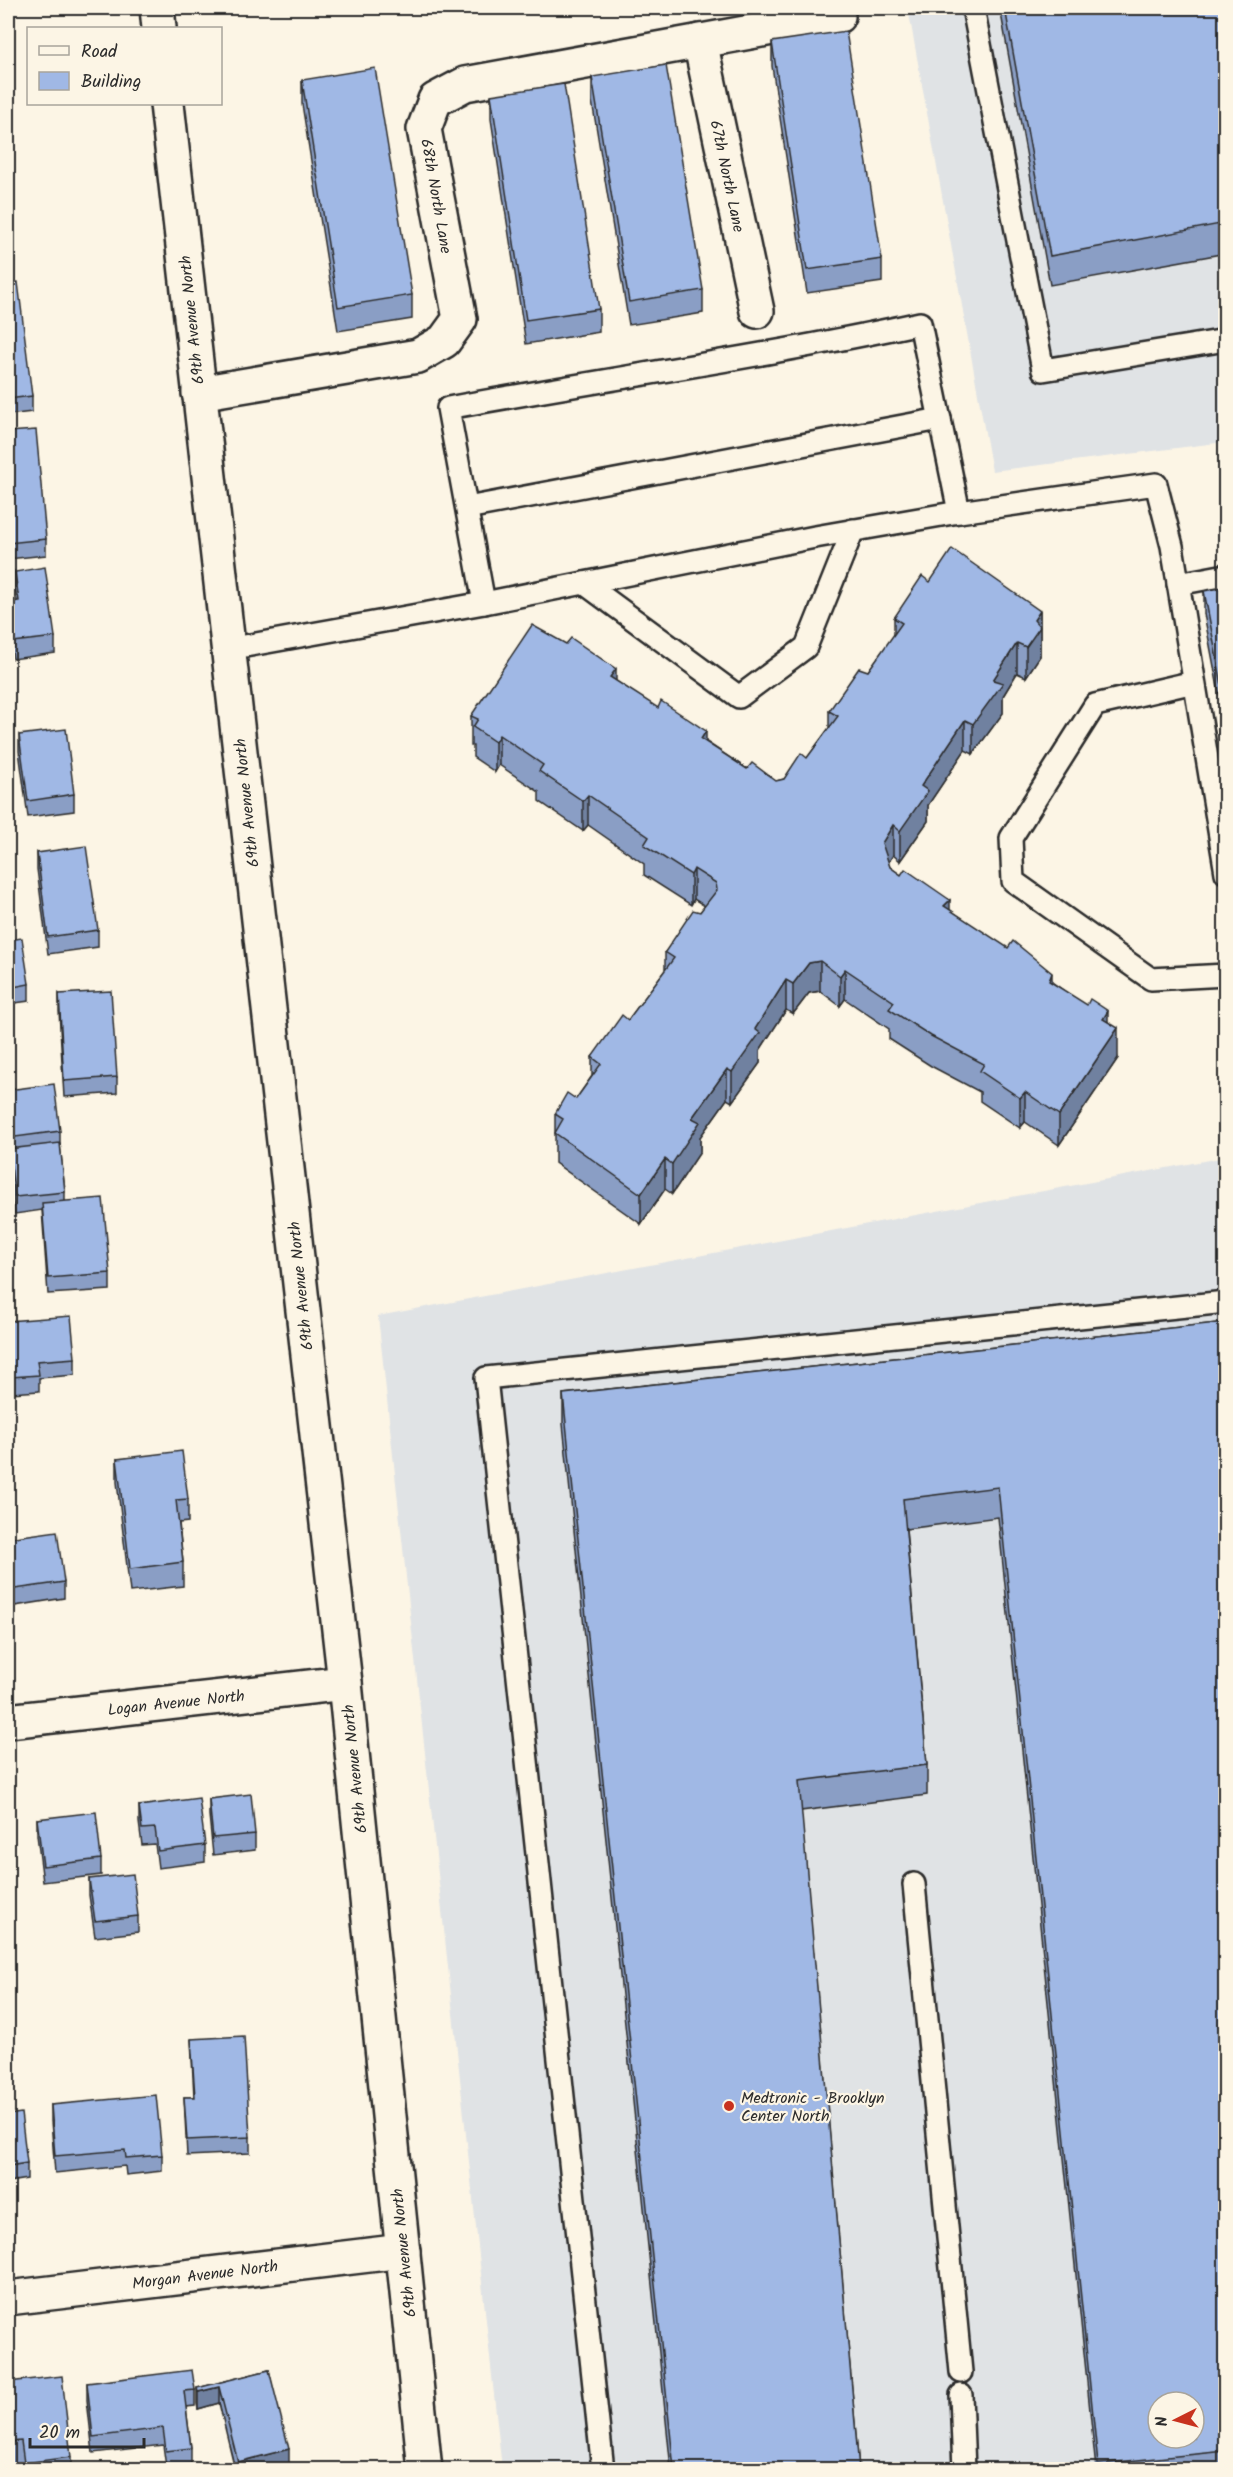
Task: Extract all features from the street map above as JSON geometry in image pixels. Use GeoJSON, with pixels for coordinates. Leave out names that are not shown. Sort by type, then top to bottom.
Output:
{"type":"FeatureCollection","features":[{"type":"Feature","properties":{"kind":"street"},"geometry":{"type":"LineString","coordinates":[[157,8],[159,27]]}},
{"type":"Feature","properties":{"kind":"street","name":"68th North Lane"},"geometry":{"type":"LineString","coordinates":[[200,393],[418,356],[444,341],[460,319],[424,129],[435,100],[465,84],[838,16]]}},
{"type":"Feature","properties":{"kind":"street","name":"67th North Lane"},"geometry":{"type":"LineString","coordinates":[[700,41],[757,311]]}},
{"type":"Feature","properties":{"kind":"street","name":"69th Avenue North"},"geometry":{"type":"LineString","coordinates":[[167,105],[345,1683],[425,2469]]}},
{"type":"Feature","properties":{"kind":"street","name":"Logan Avenue North"},"geometry":{"type":"LineString","coordinates":[[8,1721],[345,1683]]}},
{"type":"Feature","properties":{"kind":"street","name":"Morgan Avenue North"},"geometry":{"type":"LineString","coordinates":[[8,2298],[403,2251]]}},
{"type":"Feature","properties":{"kind":"lane"},"geometry":{"type":"LineString","coordinates":[[973,8],[1043,369],[1226,340]]}},
{"type":"Feature","properties":{"kind":"lane"},"geometry":{"type":"LineString","coordinates":[[484,603],[448,408],[572,385],[821,345],[920,323],[959,512]]}},
{"type":"Feature","properties":{"kind":"lane"},"geometry":{"type":"LineString","coordinates":[[467,508],[940,419]]}},
{"type":"Feature","properties":{"kind":"lane"},"geometry":{"type":"LineString","coordinates":[[228,649],[484,603],[853,530],[959,512],[1156,484],[1172,546],[1226,873]]}},
{"type":"Feature","properties":{"kind":"lane"},"geometry":{"type":"LineString","coordinates":[[584,583],[739,697],[806,647],[853,530]]}},
{"type":"Feature","properties":{"kind":"lane"},"geometry":{"type":"LineString","coordinates":[[1178,584],[1226,575]]}},
{"type":"Feature","properties":{"kind":"lane"},"geometry":{"type":"LineString","coordinates":[[1194,682],[1095,705],[1011,838],[1013,881],[1151,979],[1226,975]]}},
{"type":"Feature","properties":{"kind":"lane"},"geometry":{"type":"LineString","coordinates":[[603,2469],[486,1378],[1226,1302]]}},
{"type":"Feature","properties":{"kind":"lane"},"geometry":{"type":"LineString","coordinates":[[914,1884],[961,2372]]}},
{"type":"Feature","properties":{"kind":"lane"},"geometry":{"type":"LineString","coordinates":[[961,2395],[963,2469]]}},
{"type":"Feature","properties":{"kind":"shaded area"},"geometry":{"type":"Polygon","coordinates":[[[908,8],[1225,8],[1225,442],[992,471],[908,8]]]}},
{"type":"Feature","properties":{"kind":"shaded area"},"geometry":{"type":"Polygon","coordinates":[[[1225,1157],[1225,2469],[502,2469],[378,1316],[1225,1157]]]}},
{"type":"Feature","properties":{"kind":"building"},"geometry":{"type":"Polygon","coordinates":[[[1005,8],[1226,8],[1226,223],[1050,256],[1005,8]]]}},
{"type":"Feature","properties":{"kind":"building"},"geometry":{"type":"Polygon","coordinates":[[[846,31],[882,259],[807,270],[772,42],[846,31]]]}},
{"type":"Feature","properties":{"kind":"building"},"geometry":{"type":"Polygon","coordinates":[[[666,65],[703,290],[629,302],[592,77],[666,65]]]}},
{"type":"Feature","properties":{"kind":"building"},"geometry":{"type":"Polygon","coordinates":[[[375,68],[412,295],[338,307],[302,80],[375,68]]]}},
{"type":"Feature","properties":{"kind":"building"},"geometry":{"type":"Polygon","coordinates":[[[564,84],[599,309],[526,320],[491,95],[564,84]]]}},
{"type":"Feature","properties":{"kind":"building"},"geometry":{"type":"Polygon","coordinates":[[[18,282],[32,396],[8,399],[8,283],[18,282]]]}},
{"type":"Feature","properties":{"kind":"building"},"geometry":{"type":"Polygon","coordinates":[[[36,430],[46,539],[8,543],[8,432],[36,430]]]}},
{"type":"Feature","properties":{"kind":"building"},"geometry":{"type":"Polygon","coordinates":[[[952,549],[1040,611],[1034,620],[1040,627],[1026,647],[1017,643],[993,680],[1003,683],[973,724],[965,720],[921,786],[928,791],[900,831],[893,825],[882,843],[890,867],[901,875],[905,869],[950,900],[944,906],[1008,948],[1013,941],[1052,973],[1049,981],[1087,1005],[1090,999],[1108,1011],[1103,1019],[1118,1028],[1059,1115],[1025,1092],[1020,1098],[980,1071],[984,1064],[931,1036],[889,1009],[894,1002],[845,969],[840,976],[820,961],[809,963],[793,984],[786,980],[755,1029],[760,1033],[732,1072],[727,1069],[692,1118],[700,1122],[672,1164],[665,1159],[641,1194],[555,1133],[563,1119],[555,1114],[567,1093],[576,1099],[601,1064],[592,1057],[622,1015],[628,1020],[674,958],[665,952],[693,910],[700,912],[717,890],[716,883],[694,869],[691,875],[644,845],[649,837],[588,795],[583,801],[539,771],[543,765],[499,735],[495,742],[473,727],[478,719],[471,716],[532,625],[566,644],[571,638],[616,669],[610,677],[658,708],[661,701],[706,731],[701,739],[747,769],[752,763],[776,781],[784,779],[801,753],[807,758],[838,716],[829,711],[859,668],[868,671],[902,623],[894,618],[922,576],[930,582],[952,549]]]}},
{"type":"Feature","properties":{"kind":"building"},"geometry":{"type":"Polygon","coordinates":[[[45,567],[55,637],[13,642],[8,603],[19,601],[15,572],[45,567]]]}},
{"type":"Feature","properties":{"kind":"building"},"geometry":{"type":"Polygon","coordinates":[[[1226,587],[1226,706],[1204,591],[1226,587]]]}},
{"type":"Feature","properties":{"kind":"building"},"geometry":{"type":"Polygon","coordinates":[[[66,729],[74,794],[28,801],[19,735],[66,729]]]}},
{"type":"Feature","properties":{"kind":"building"},"geometry":{"type":"Polygon","coordinates":[[[86,846],[98,930],[48,937],[37,853],[86,846]]]}},
{"type":"Feature","properties":{"kind":"building"},"geometry":{"type":"Polygon","coordinates":[[[22,938],[29,984],[8,988],[8,940],[22,938]]]}},
{"type":"Feature","properties":{"kind":"building"},"geometry":{"type":"Polygon","coordinates":[[[111,991],[117,1077],[64,1081],[59,994],[111,991]]]}},
{"type":"Feature","properties":{"kind":"building"},"geometry":{"type":"Polygon","coordinates":[[[54,1084],[60,1131],[8,1138],[8,1090],[54,1084]]]}},
{"type":"Feature","properties":{"kind":"building"},"geometry":{"type":"Polygon","coordinates":[[[60,1143],[65,1192],[15,1197],[9,1149],[60,1143]]]}},
{"type":"Feature","properties":{"kind":"building"},"geometry":{"type":"Polygon","coordinates":[[[103,1198],[110,1273],[48,1278],[42,1203],[103,1198]]]}},
{"type":"Feature","properties":{"kind":"building"},"geometry":{"type":"Polygon","coordinates":[[[71,1316],[75,1358],[37,1361],[39,1375],[11,1377],[8,1321],[71,1316]]]}},
{"type":"Feature","properties":{"kind":"building","name":"Medtronic - Brooklyn Center North"},"geometry":{"type":"Polygon","coordinates":[[[1226,1322],[1226,2451],[1098,2464],[998,1487],[903,1499],[927,1765],[799,1781],[859,2469],[674,2469],[563,1394],[1226,1322]]]}},
{"type":"Feature","properties":{"kind":"building"},"geometry":{"type":"Polygon","coordinates":[[[182,1451],[188,1499],[176,1500],[183,1562],[130,1569],[117,1459],[182,1451]]]}},
{"type":"Feature","properties":{"kind":"building"},"geometry":{"type":"Polygon","coordinates":[[[57,1531],[64,1582],[8,1590],[8,1538],[57,1531]]]}},
{"type":"Feature","properties":{"kind":"building"},"geometry":{"type":"Polygon","coordinates":[[[251,1794],[255,1834],[213,1838],[209,1799],[251,1794]]]}},
{"type":"Feature","properties":{"kind":"building"},"geometry":{"type":"Polygon","coordinates":[[[199,1798],[205,1845],[158,1851],[155,1828],[142,1829],[139,1806],[199,1798]]]}},
{"type":"Feature","properties":{"kind":"building"},"geometry":{"type":"Polygon","coordinates":[[[96,1812],[101,1859],[43,1866],[37,1819],[96,1812]]]}},
{"type":"Feature","properties":{"kind":"building"},"geometry":{"type":"Polygon","coordinates":[[[133,1874],[138,1916],[95,1921],[89,1879],[133,1874]]]}},
{"type":"Feature","properties":{"kind":"building"},"geometry":{"type":"Polygon","coordinates":[[[244,2036],[250,2137],[187,2140],[184,2097],[195,2097],[191,2039],[244,2036]]]}},
{"type":"Feature","properties":{"kind":"building"},"geometry":{"type":"Polygon","coordinates":[[[156,2095],[162,2155],[126,2158],[125,2150],[55,2156],[51,2105],[156,2095]]]}},
{"type":"Feature","properties":{"kind":"building"},"geometry":{"type":"Polygon","coordinates":[[[21,2113],[27,2163],[8,2166],[8,2115],[21,2113]]]}},
{"type":"Feature","properties":{"kind":"building"},"geometry":{"type":"Polygon","coordinates":[[[192,2370],[195,2390],[184,2391],[191,2448],[166,2451],[163,2428],[93,2437],[87,2383],[192,2370]]]}},
{"type":"Feature","properties":{"kind":"building"},"geometry":{"type":"Polygon","coordinates":[[[269,2370],[289,2449],[238,2462],[219,2387],[198,2392],[197,2388],[269,2370]]]}},
{"type":"Feature","properties":{"kind":"building"},"geometry":{"type":"Polygon","coordinates":[[[62,2376],[71,2457],[24,2463],[21,2441],[8,2442],[8,2382],[62,2376]]]}},
{"type":"Feature","properties":{"kind":"place","name":"Medtronic - Brooklyn Center North"},"geometry":{"type":"Point","coordinates":[729,2106]}}]}
